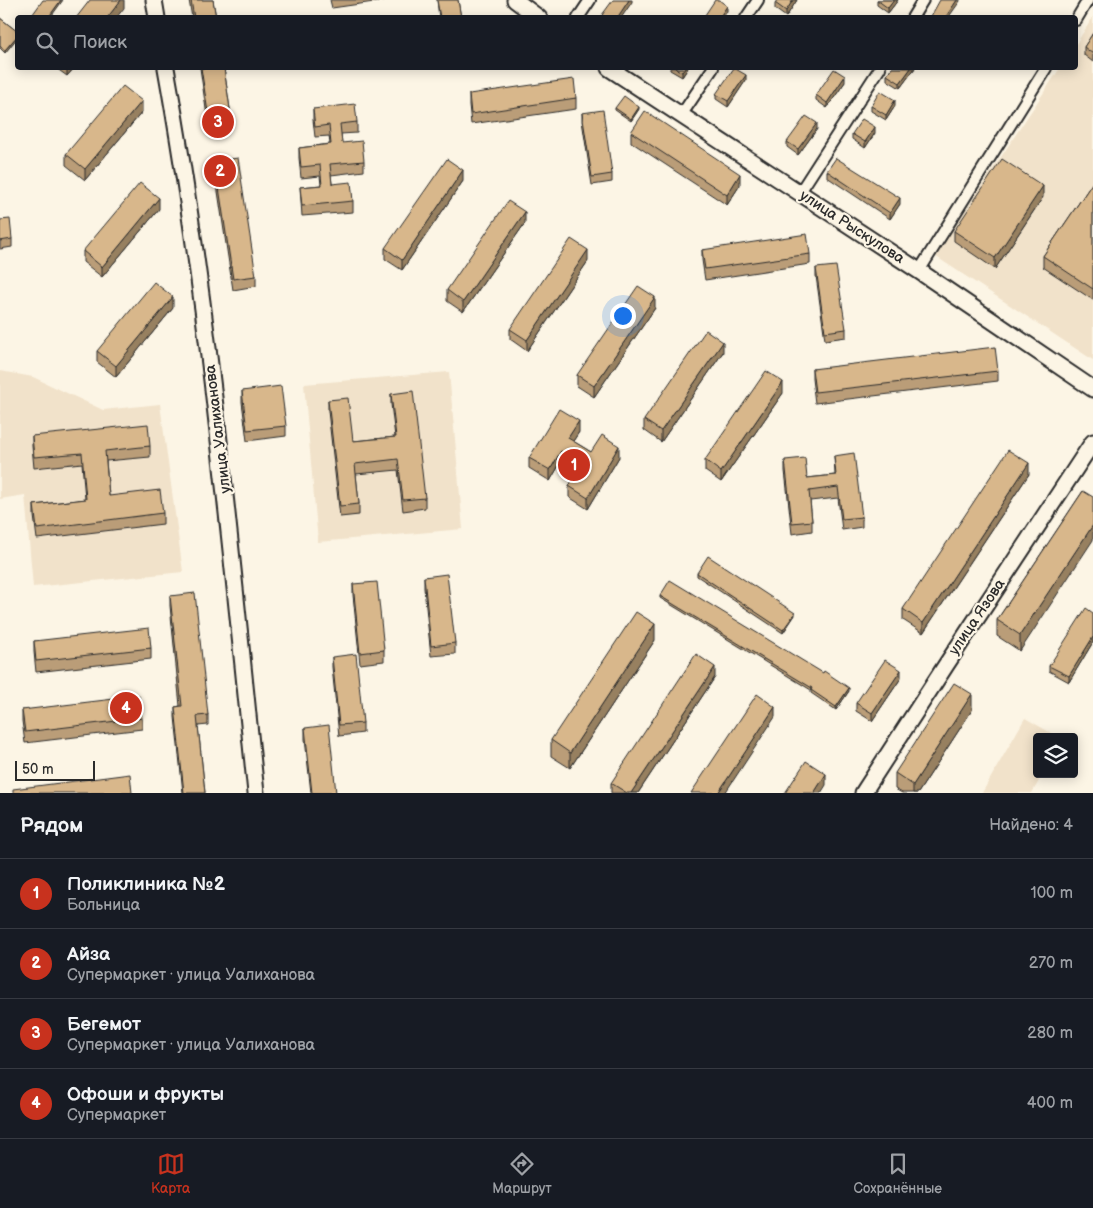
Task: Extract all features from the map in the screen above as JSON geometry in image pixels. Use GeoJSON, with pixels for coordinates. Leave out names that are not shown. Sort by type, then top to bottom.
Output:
{"type":"FeatureCollection","features":[{"type":"Feature","properties":{"kind":"street"},"geometry":{"type":"LineString","coordinates":[[154,0],[156,15]]}},
{"type":"Feature","properties":{"kind":"street"},"geometry":{"type":"LineString","coordinates":[[515,0],[535,15]]}},
{"type":"Feature","properties":{"kind":"street"},"geometry":{"type":"LineString","coordinates":[[580,15],[590,0]]}},
{"type":"Feature","properties":{"kind":"street"},"geometry":{"type":"LineString","coordinates":[[748,15],[758,0]]}},
{"type":"Feature","properties":{"kind":"street"},"geometry":{"type":"LineString","coordinates":[[914,15],[923,0]]}},
{"type":"Feature","properties":{"kind":"street"},"geometry":{"type":"LineString","coordinates":[[1078,17],[1088,0]]}},
{"type":"Feature","properties":{"kind":"street","name":"улица Уалиханова"},"geometry":{"type":"LineString","coordinates":[[166,70],[196,254],[224,472],[256,793]]}},
{"type":"Feature","properties":{"kind":"street","name":"улица Рыскулова"},"geometry":{"type":"LineString","coordinates":[[612,70],[800,192],[1093,389]]}},
{"type":"Feature","properties":{"kind":"street"},"geometry":{"type":"LineString","coordinates":[[682,114],[712,70]]}},
{"type":"Feature","properties":{"kind":"street"},"geometry":{"type":"LineString","coordinates":[[800,192],[879,70]]}},
{"type":"Feature","properties":{"kind":"street"},"geometry":{"type":"LineString","coordinates":[[919,271],[1045,70]]}},
{"type":"Feature","properties":{"kind":"street","name":"улица Язова"},"geometry":{"type":"LineString","coordinates":[[863,793],[1093,442]]}},
{"type":"Feature","properties":{"kind":"shaded area"},"geometry":{"type":"Polygon","coordinates":[[[1093,17],[1093,360],[935,256],[1059,70],[1078,70],[1078,41],[1093,17]]]}},
{"type":"Feature","properties":{"kind":"shaded area"},"geometry":{"type":"Polygon","coordinates":[[[0,371],[33,377],[103,410],[160,404],[183,572],[33,587],[25,495],[0,499],[0,371]]]}},
{"type":"Feature","properties":{"kind":"shaded area"},"geometry":{"type":"Polygon","coordinates":[[[449,372],[463,529],[318,542],[304,384],[449,372]]]}},
{"type":"Feature","properties":{"kind":"shaded area"},"geometry":{"type":"Polygon","coordinates":[[[1025,718],[1051,733],[1033,733],[1033,778],[1041,778],[1032,793],[982,793],[1025,718]]]}},
{"type":"Feature","properties":{"kind":"building"},"geometry":{"type":"Polygon","coordinates":[[[43,0],[61,0],[50,15],[32,15],[43,0]]]}},
{"type":"Feature","properties":{"kind":"building"},"geometry":{"type":"Polygon","coordinates":[[[90,0],[121,0],[109,15],[78,15],[90,0]]]}},
{"type":"Feature","properties":{"kind":"building"},"geometry":{"type":"Polygon","coordinates":[[[191,0],[213,0],[216,15],[194,15],[191,0]]]}},
{"type":"Feature","properties":{"kind":"building"},"geometry":{"type":"Polygon","coordinates":[[[437,0],[458,0],[460,15],[440,15],[437,0]]]}},
{"type":"Feature","properties":{"kind":"building"},"geometry":{"type":"Polygon","coordinates":[[[613,0],[629,0],[619,15],[602,15],[613,0]]]}},
{"type":"Feature","properties":{"kind":"building"},"geometry":{"type":"Polygon","coordinates":[[[715,0],[719,0],[727,6],[721,15],[705,15],[715,0]]]}},
{"type":"Feature","properties":{"kind":"building"},"geometry":{"type":"Polygon","coordinates":[[[777,0],[793,0],[786,11],[775,3],[777,0]]]}},
{"type":"Feature","properties":{"kind":"building"},"geometry":{"type":"Polygon","coordinates":[[[877,0],[894,0],[888,8],[877,0]]]}},
{"type":"Feature","properties":{"kind":"building"},"geometry":{"type":"Polygon","coordinates":[[[940,0],[957,0],[947,15],[932,15],[940,0]]]}},
{"type":"Feature","properties":{"kind":"building"},"geometry":{"type":"Polygon","coordinates":[[[0,18],[15,30],[15,38],[5,50],[0,46],[0,18]]]}},
{"type":"Feature","properties":{"kind":"building"},"geometry":{"type":"Polygon","coordinates":[[[1093,33],[1093,54],[1084,47],[1093,33]]]}},
{"type":"Feature","properties":{"kind":"building"},"geometry":{"type":"Polygon","coordinates":[[[201,70],[224,70],[230,109],[208,112],[201,70]]]}},
{"type":"Feature","properties":{"kind":"building"},"geometry":{"type":"Polygon","coordinates":[[[733,70],[737,70],[746,75],[728,101],[716,94],[733,70]]]}},
{"type":"Feature","properties":{"kind":"building"},"geometry":{"type":"Polygon","coordinates":[[[833,70],[845,76],[827,103],[816,95],[833,70]]]}},
{"type":"Feature","properties":{"kind":"building"},"geometry":{"type":"Polygon","coordinates":[[[891,70],[910,70],[900,83],[887,75],[891,70]]]}},
{"type":"Feature","properties":{"kind":"building"},"geometry":{"type":"Polygon","coordinates":[[[574,79],[576,98],[471,114],[469,94],[574,79]]]}},
{"type":"Feature","properties":{"kind":"building"},"geometry":{"type":"Polygon","coordinates":[[[123,86],[142,101],[85,169],[66,154],[123,86]]]}},
{"type":"Feature","properties":{"kind":"building"},"geometry":{"type":"Polygon","coordinates":[[[880,91],[895,100],[886,115],[871,106],[880,91]]]}},
{"type":"Feature","properties":{"kind":"building"},"geometry":{"type":"Polygon","coordinates":[[[624,96],[639,107],[631,119],[615,108],[624,96]]]}},
{"type":"Feature","properties":{"kind":"building"},"geometry":{"type":"Polygon","coordinates":[[[355,104],[357,122],[340,124],[342,143],[362,141],[364,161],[330,164],[332,184],[351,182],[353,201],[302,206],[300,187],[322,185],[320,165],[301,167],[299,148],[331,144],[329,125],[315,127],[313,109],[355,104]]]}},
{"type":"Feature","properties":{"kind":"building"},"geometry":{"type":"Polygon","coordinates":[[[603,110],[612,174],[592,177],[582,113],[603,110]]]}},
{"type":"Feature","properties":{"kind":"building"},"geometry":{"type":"Polygon","coordinates":[[[645,111],[740,174],[727,195],[631,132],[645,111]]]}},
{"type":"Feature","properties":{"kind":"building"},"geometry":{"type":"Polygon","coordinates":[[[806,116],[817,123],[798,149],[787,142],[806,116]]]}},
{"type":"Feature","properties":{"kind":"building"},"geometry":{"type":"Polygon","coordinates":[[[862,119],[875,127],[865,142],[852,134],[862,119]]]}},
{"type":"Feature","properties":{"kind":"building"},"geometry":{"type":"Polygon","coordinates":[[[238,158],[256,276],[233,279],[215,161],[238,158]]]}},
{"type":"Feature","properties":{"kind":"building"},"geometry":{"type":"Polygon","coordinates":[[[836,158],[900,198],[890,213],[827,171],[836,158]]]}},
{"type":"Feature","properties":{"kind":"building"},"geometry":{"type":"Polygon","coordinates":[[[447,159],[463,170],[402,260],[385,248],[447,159]]]}},
{"type":"Feature","properties":{"kind":"building"},"geometry":{"type":"Polygon","coordinates":[[[1002,159],[1043,186],[995,258],[954,231],[1002,159]]]}},
{"type":"Feature","properties":{"kind":"building"},"geometry":{"type":"Polygon","coordinates":[[[1093,182],[1093,289],[1043,256],[1093,182]]]}},
{"type":"Feature","properties":{"kind":"building"},"geometry":{"type":"Polygon","coordinates":[[[140,183],[159,198],[102,267],[83,251],[140,183]]]}},
{"type":"Feature","properties":{"kind":"building"},"geometry":{"type":"Polygon","coordinates":[[[508,201],[525,212],[463,302],[447,290],[508,201]]]}},
{"type":"Feature","properties":{"kind":"building"},"geometry":{"type":"Polygon","coordinates":[[[10,219],[12,239],[0,241],[0,220],[10,219]]]}},
{"type":"Feature","properties":{"kind":"building"},"geometry":{"type":"Polygon","coordinates":[[[807,234],[810,254],[705,269],[702,250],[807,234]]]}},
{"type":"Feature","properties":{"kind":"building"},"geometry":{"type":"Polygon","coordinates":[[[571,239],[588,250],[527,340],[510,329],[571,239]]]}},
{"type":"Feature","properties":{"kind":"building"},"geometry":{"type":"Polygon","coordinates":[[[836,266],[846,329],[825,332],[816,268],[836,266]]]}},
{"type":"Feature","properties":{"kind":"building"},"geometry":{"type":"Polygon","coordinates":[[[154,282],[173,297],[116,366],[97,351],[154,282]]]}},
{"type":"Feature","properties":{"kind":"building"},"geometry":{"type":"Polygon","coordinates":[[[638,286],[655,297],[594,386],[577,375],[638,286]]]}},
{"type":"Feature","properties":{"kind":"building"},"geometry":{"type":"Polygon","coordinates":[[[706,330],[723,342],[661,431],[644,420],[706,330]]]}},
{"type":"Feature","properties":{"kind":"building"},"geometry":{"type":"Polygon","coordinates":[[[995,347],[998,371],[815,392],[812,369],[995,347]]]}},
{"type":"Feature","properties":{"kind":"building"},"geometry":{"type":"Polygon","coordinates":[[[766,371],[783,382],[721,472],[705,460],[766,371]]]}},
{"type":"Feature","properties":{"kind":"building"},"geometry":{"type":"Polygon","coordinates":[[[281,386],[286,426],[247,430],[242,391],[281,386]]]}},
{"type":"Feature","properties":{"kind":"building"},"geometry":{"type":"Polygon","coordinates":[[[413,391],[425,498],[403,500],[398,459],[355,464],[359,504],[340,506],[328,400],[348,398],[353,441],[396,437],[391,394],[413,391]]]}},
{"type":"Feature","properties":{"kind":"building"},"geometry":{"type":"Polygon","coordinates":[[[559,409],[579,421],[568,438],[591,452],[602,435],[619,446],[588,498],[569,486],[582,464],[561,451],[550,470],[529,458],[559,409]]]}},
{"type":"Feature","properties":{"kind":"building"},"geometry":{"type":"Polygon","coordinates":[[[148,424],[150,446],[105,451],[109,496],[160,490],[163,513],[37,529],[34,505],[86,499],[82,453],[34,457],[32,436],[148,424]]]}},
{"type":"Feature","properties":{"kind":"building"},"geometry":{"type":"Polygon","coordinates":[[[1008,450],[1029,463],[923,623],[903,609],[1008,450]]]}},
{"type":"Feature","properties":{"kind":"building"},"geometry":{"type":"Polygon","coordinates":[[[854,453],[862,517],[842,519],[838,487],[809,491],[812,521],[792,523],[785,460],[805,458],[807,478],[836,475],[834,456],[854,453]]]}},
{"type":"Feature","properties":{"kind":"building"},"geometry":{"type":"Polygon","coordinates":[[[1083,491],[1093,497],[1093,525],[1020,635],[997,620],[1083,491]]]}},
{"type":"Feature","properties":{"kind":"building"},"geometry":{"type":"Polygon","coordinates":[[[708,556],[795,613],[783,630],[697,573],[708,556]]]}},
{"type":"Feature","properties":{"kind":"building"},"geometry":{"type":"Polygon","coordinates":[[[447,574],[455,643],[431,646],[424,577],[447,574]]]}},
{"type":"Feature","properties":{"kind":"building"},"geometry":{"type":"Polygon","coordinates":[[[670,580],[823,673],[824,671],[849,688],[836,707],[811,690],[812,688],[660,596],[670,580]]]}},
{"type":"Feature","properties":{"kind":"building"},"geometry":{"type":"Polygon","coordinates":[[[377,582],[384,650],[360,653],[353,584],[377,582]]]}},
{"type":"Feature","properties":{"kind":"building"},"geometry":{"type":"Polygon","coordinates":[[[195,593],[208,715],[197,716],[205,793],[184,793],[175,707],[182,706],[170,596],[195,593]]]}},
{"type":"Feature","properties":{"kind":"building"},"geometry":{"type":"Polygon","coordinates":[[[1086,608],[1093,613],[1093,637],[1069,676],[1049,666],[1086,608]]]}},
{"type":"Feature","properties":{"kind":"building"},"geometry":{"type":"Polygon","coordinates":[[[636,612],[655,624],[570,753],[551,740],[636,612]]]}},
{"type":"Feature","properties":{"kind":"building"},"geometry":{"type":"Polygon","coordinates":[[[149,628],[151,648],[36,661],[34,641],[149,628]]]}},
{"type":"Feature","properties":{"kind":"building"},"geometry":{"type":"Polygon","coordinates":[[[356,654],[363,723],[339,725],[332,657],[356,654]]]}},
{"type":"Feature","properties":{"kind":"building"},"geometry":{"type":"Polygon","coordinates":[[[696,654],[715,667],[631,793],[627,793],[611,783],[696,654]]]}},
{"type":"Feature","properties":{"kind":"building"},"geometry":{"type":"Polygon","coordinates":[[[885,660],[901,670],[872,713],[856,703],[885,660]]]}},
{"type":"Feature","properties":{"kind":"building"},"geometry":{"type":"Polygon","coordinates":[[[954,683],[972,694],[913,785],[895,773],[954,683]]]}},
{"type":"Feature","properties":{"kind":"building"},"geometry":{"type":"Polygon","coordinates":[[[757,694],[775,707],[718,793],[691,793],[757,694]]]}},
{"type":"Feature","properties":{"kind":"building"},"geometry":{"type":"Polygon","coordinates":[[[139,696],[142,718],[25,732],[22,710],[139,696]]]}},
{"type":"Feature","properties":{"kind":"building"},"geometry":{"type":"Polygon","coordinates":[[[329,725],[336,793],[312,793],[305,728],[329,725]]]}},
{"type":"Feature","properties":{"kind":"building"},"geometry":{"type":"Polygon","coordinates":[[[806,761],[826,774],[814,793],[785,793],[806,761]]]}},
{"type":"Feature","properties":{"kind":"building"},"geometry":{"type":"Polygon","coordinates":[[[130,774],[132,793],[13,793],[13,789],[130,774]]]}},
{"type":"Feature","properties":{"kind":"place","name":"Бегемот"},"geometry":{"type":"Point","coordinates":[218,122]}},
{"type":"Feature","properties":{"kind":"place","name":"Айза"},"geometry":{"type":"Point","coordinates":[220,171]}},
{"type":"Feature","properties":{"kind":"place","name":"Поликлиника №2"},"geometry":{"type":"Point","coordinates":[574,465]}},
{"type":"Feature","properties":{"kind":"place","name":"Офоши и фрукты"},"geometry":{"type":"Point","coordinates":[126,708]}}]}
